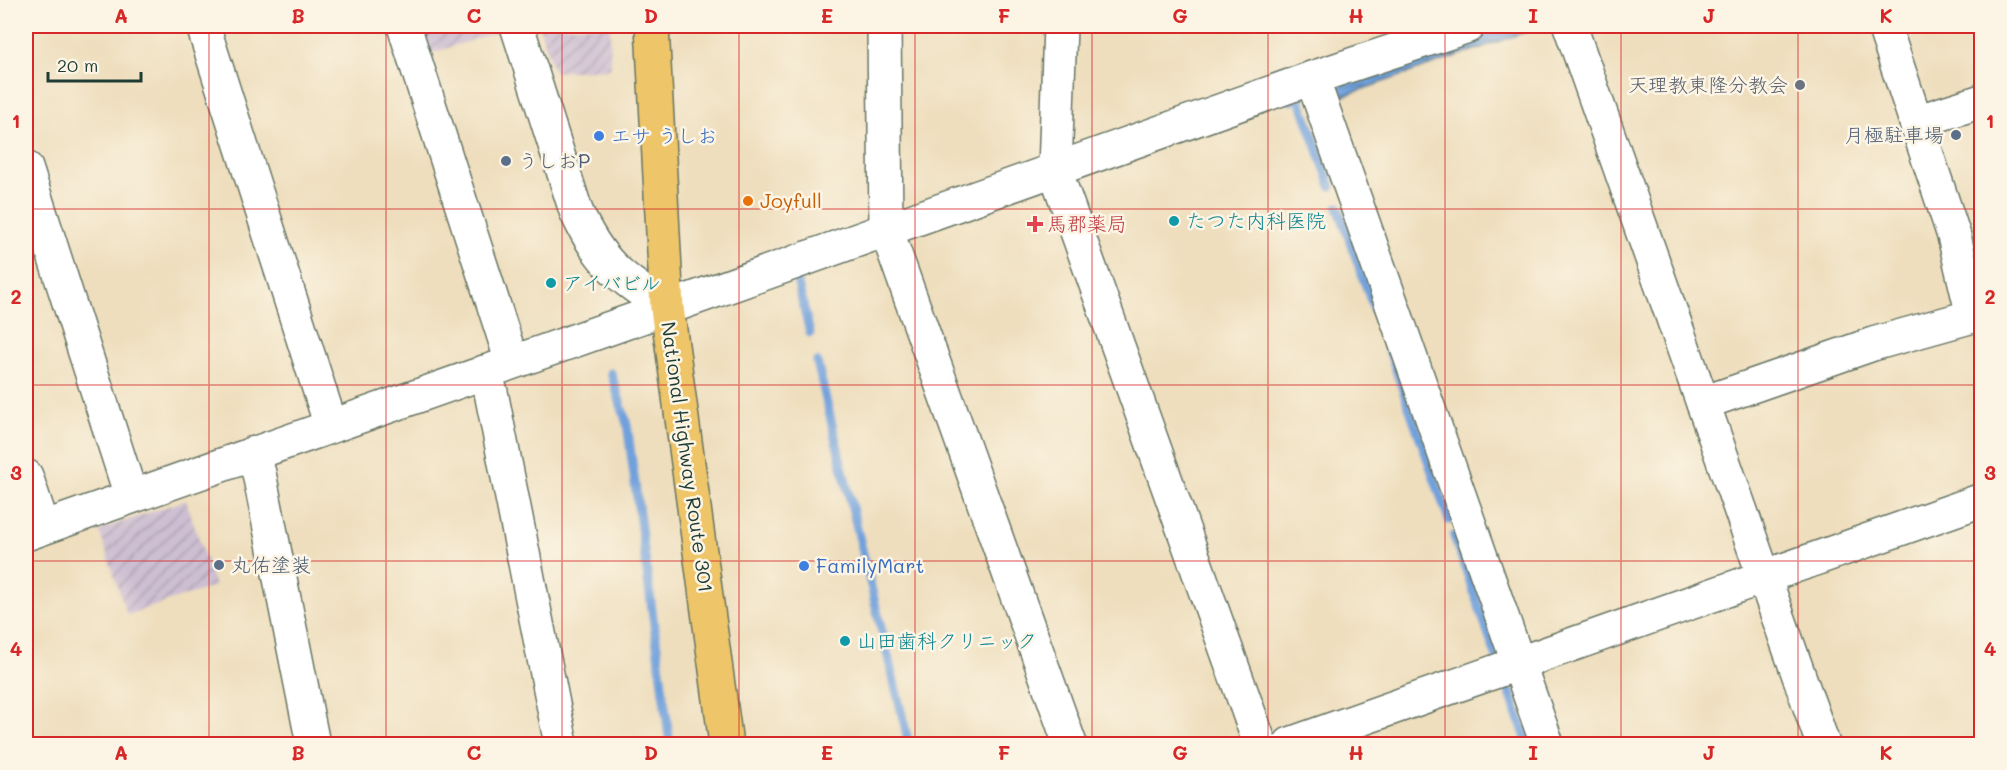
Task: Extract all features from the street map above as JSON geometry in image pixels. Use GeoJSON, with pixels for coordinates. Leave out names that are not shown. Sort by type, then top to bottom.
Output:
{"type":"FeatureCollection","features":[{"type":"Feature","properties":{"kind":"highway","name":"National Highway Route 301"},"geometry":{"type":"LineString","coordinates":[[652,26],[667,308],[726,744]]}},
{"type":"Feature","properties":{"kind":"street"},"geometry":{"type":"LineString","coordinates":[[202,26],[331,426]]}},
{"type":"Feature","properties":{"kind":"street"},"geometry":{"type":"LineString","coordinates":[[404,26],[498,367],[491,392],[561,744]]}},
{"type":"Feature","properties":{"kind":"street"},"geometry":{"type":"LineString","coordinates":[[517,26],[576,211],[587,236],[603,259],[622,278],[667,308]]}},
{"type":"Feature","properties":{"kind":"street"},"geometry":{"type":"LineString","coordinates":[[884,26],[886,230],[1070,744]]}},
{"type":"Feature","properties":{"kind":"street"},"geometry":{"type":"LineString","coordinates":[[1060,26],[1055,170],[1260,744]]}},
{"type":"Feature","properties":{"kind":"street"},"geometry":{"type":"LineString","coordinates":[[26,476],[34,531],[1312,78],[1468,26]]}},
{"type":"Feature","properties":{"kind":"street"},"geometry":{"type":"LineString","coordinates":[[1570,26],[1823,744]]}},
{"type":"Feature","properties":{"kind":"street"},"geometry":{"type":"LineString","coordinates":[[1703,403],[1873,344],[1973,316],[1954,236],[1884,26]]}},
{"type":"Feature","properties":{"kind":"street"},"geometry":{"type":"LineString","coordinates":[[1312,78],[1548,744]]}},
{"type":"Feature","properties":{"kind":"street"},"geometry":{"type":"LineString","coordinates":[[1916,122],[1982,101]]}},
{"type":"Feature","properties":{"kind":"street"},"geometry":{"type":"LineString","coordinates":[[26,168],[131,496]]}},
{"type":"Feature","properties":{"kind":"street"},"geometry":{"type":"LineString","coordinates":[[251,454],[259,474],[313,744]]}},
{"type":"Feature","properties":{"kind":"street"},"geometry":{"type":"LineString","coordinates":[[1290,744],[1982,500]]}},
{"type":"Feature","properties":{"kind":"shaded area"},"geometry":{"type":"Polygon","coordinates":[[[413,26],[495,26],[497,32],[423,56],[413,26]]]}},
{"type":"Feature","properties":{"kind":"shaded area"},"geometry":{"type":"Polygon","coordinates":[[[539,26],[610,26],[611,69],[554,72],[539,26]]]}},
{"type":"Feature","properties":{"kind":"shaded area"},"geometry":{"type":"Polygon","coordinates":[[[186,500],[215,586],[127,615],[99,530],[186,500]]]}},
{"type":"Feature","properties":{"kind":"water"},"geometry":{"type":"Polygon","coordinates":[[[1501,26],[1543,26],[1332,100],[1327,87],[1501,26]]]}},
{"type":"Feature","properties":{"kind":"waterway"},"geometry":{"type":"LineString","coordinates":[[1291,101],[1299,98],[1331,186]]}},
{"type":"Feature","properties":{"kind":"waterway"},"geometry":{"type":"LineString","coordinates":[[1338,207],[1379,323]]}},
{"type":"Feature","properties":{"kind":"waterway"},"geometry":{"type":"LineString","coordinates":[[804,273],[796,276],[810,333]]}},
{"type":"Feature","properties":{"kind":"waterway"},"geometry":{"type":"LineString","coordinates":[[1385,339],[1449,520]]}},
{"type":"Feature","properties":{"kind":"waterway"},"geometry":{"type":"LineString","coordinates":[[817,362],[909,744]]}},
{"type":"Feature","properties":{"kind":"waterway"},"geometry":{"type":"LineString","coordinates":[[611,373],[627,424],[670,744]]}},
{"type":"Feature","properties":{"kind":"waterway"},"geometry":{"type":"LineString","coordinates":[[1454,536],[1497,658]]}},
{"type":"Feature","properties":{"kind":"waterway"},"geometry":{"type":"LineString","coordinates":[[26,551],[41,546]]}},
{"type":"Feature","properties":{"kind":"waterway"},"geometry":{"type":"LineString","coordinates":[[1507,685],[1528,744]]}},
{"type":"Feature","properties":{"kind":"place","name":"天理教東隆分教会"},"geometry":{"type":"Point","coordinates":[1800,85]}},
{"type":"Feature","properties":{"kind":"place","name":"月極駐車場"},"geometry":{"type":"Point","coordinates":[1956,135]}},
{"type":"Feature","properties":{"kind":"place","name":"エサ うしお"},"geometry":{"type":"Point","coordinates":[599,136]}},
{"type":"Feature","properties":{"kind":"place","name":"うしおP"},"geometry":{"type":"Point","coordinates":[506,161]}},
{"type":"Feature","properties":{"kind":"place","name":"Joyfull"},"geometry":{"type":"Point","coordinates":[748,201]}},
{"type":"Feature","properties":{"kind":"place","name":"たつた内科医院"},"geometry":{"type":"Point","coordinates":[1174,221]}},
{"type":"Feature","properties":{"kind":"place","name":"馬郡薬局"},"geometry":{"type":"Point","coordinates":[1035,224]}},
{"type":"Feature","properties":{"kind":"place","name":"アイバビル"},"geometry":{"type":"Point","coordinates":[551,283]}},
{"type":"Feature","properties":{"kind":"place","name":"丸佑塗装"},"geometry":{"type":"Point","coordinates":[219,565]}},
{"type":"Feature","properties":{"kind":"place","name":"FamilyMart"},"geometry":{"type":"Point","coordinates":[804,566]}},
{"type":"Feature","properties":{"kind":"place","name":"山田歯科クリニック"},"geometry":{"type":"Point","coordinates":[845,641]}}]}
